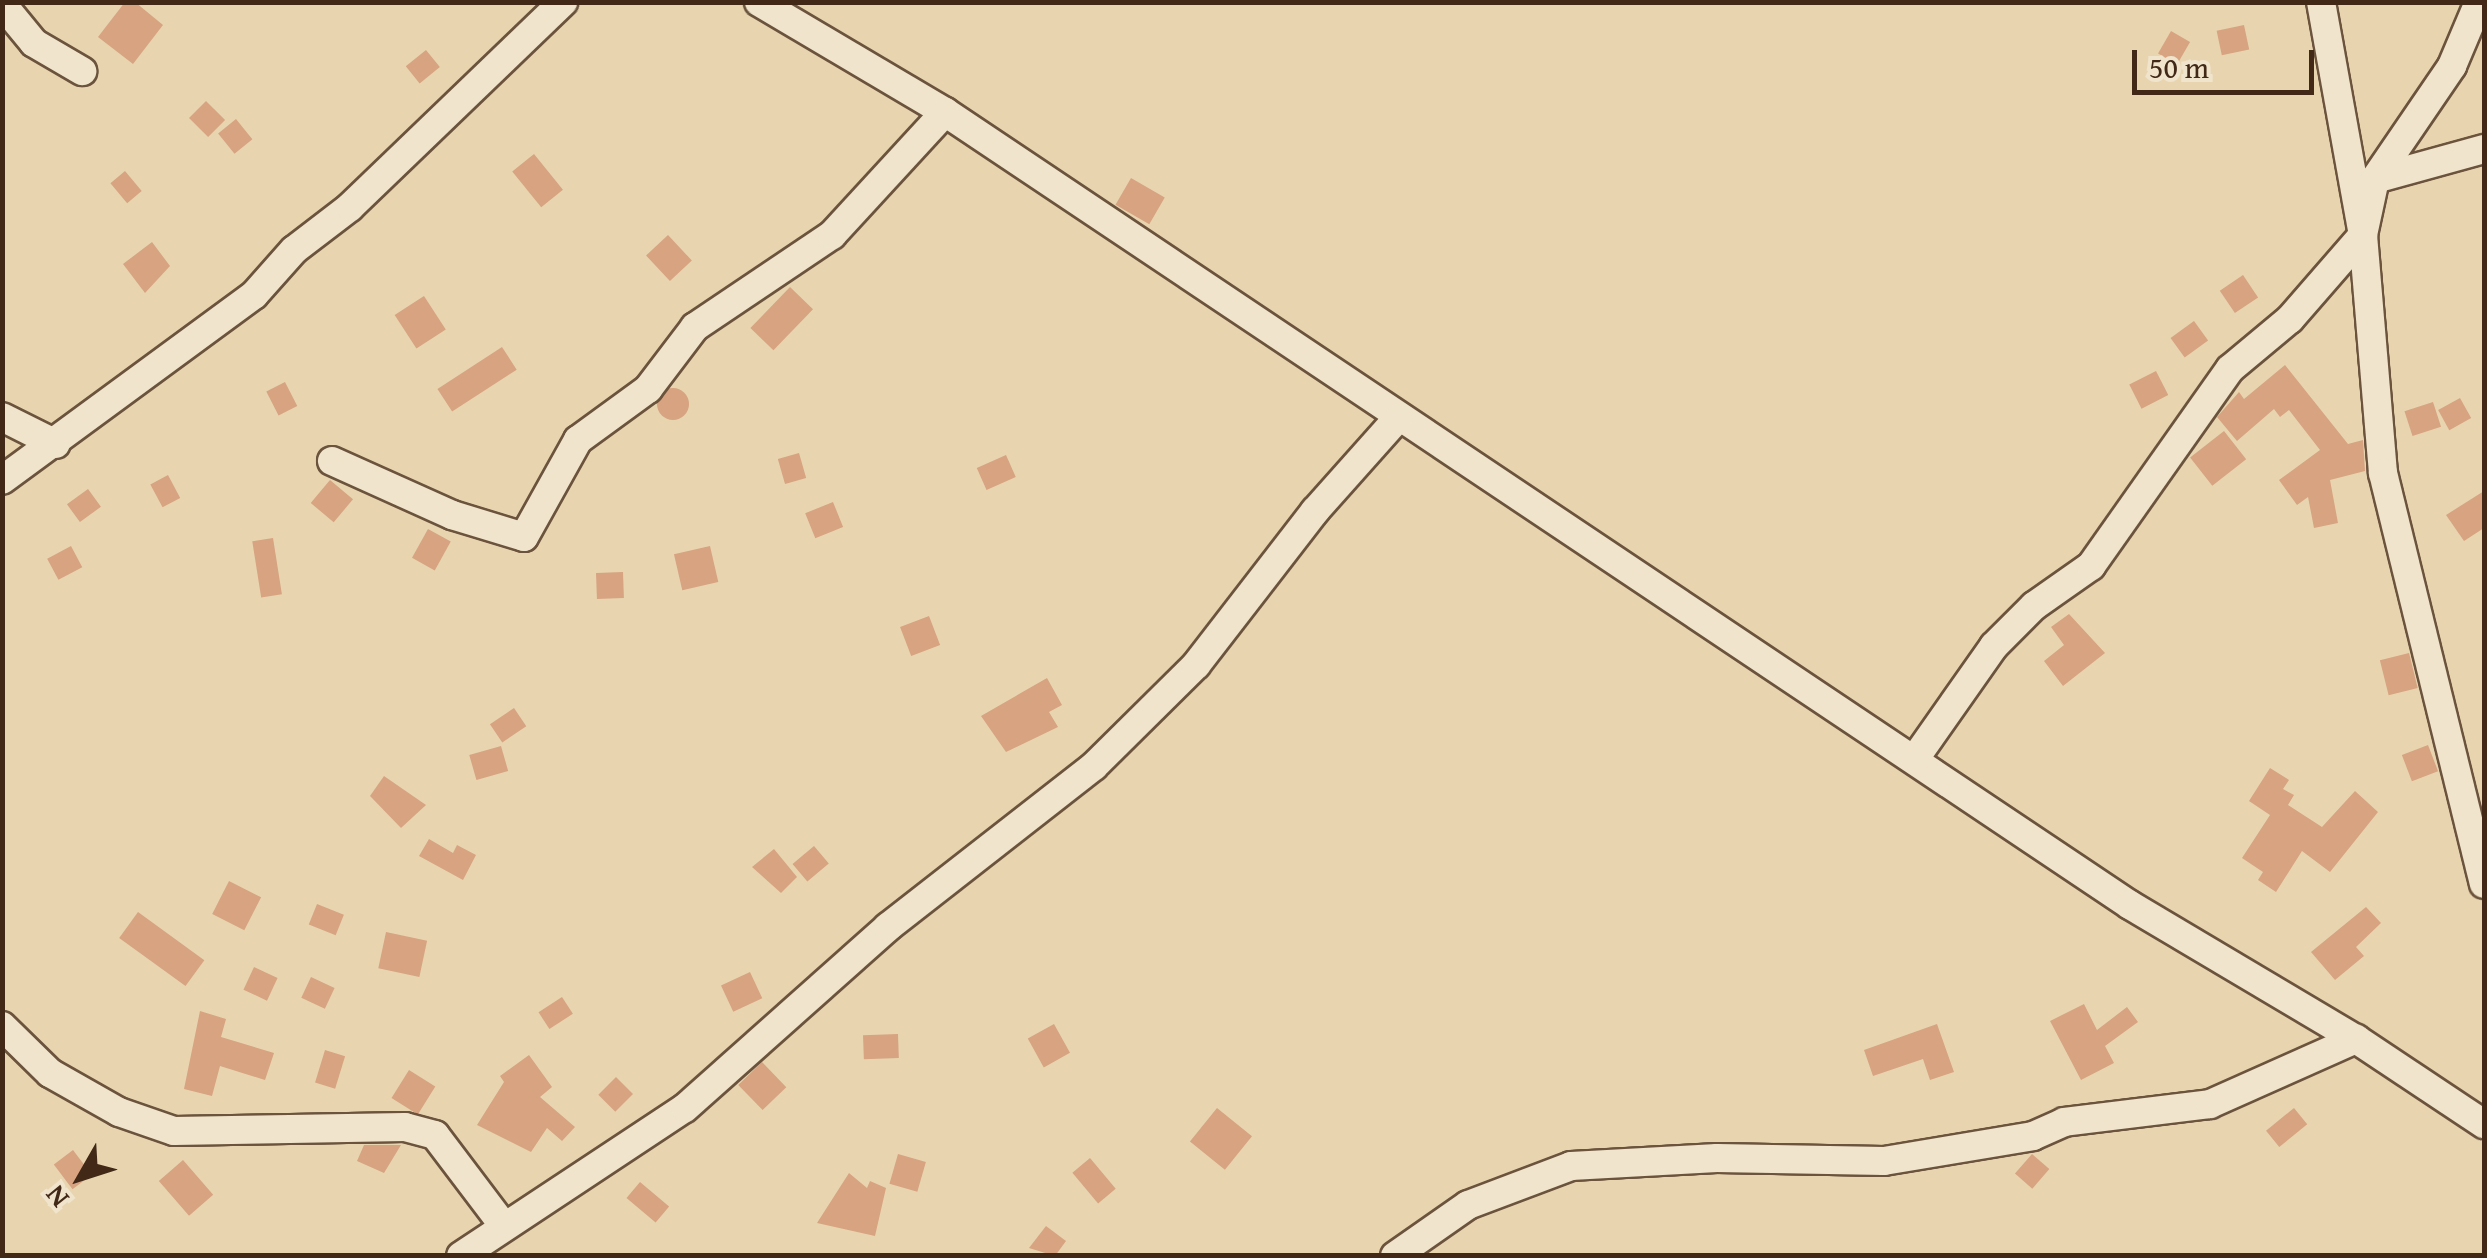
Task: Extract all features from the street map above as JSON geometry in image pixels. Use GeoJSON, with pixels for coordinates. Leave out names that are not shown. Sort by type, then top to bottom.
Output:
{"type":"FeatureCollection","features":[{"type":"Feature","properties":{"kind":"street"},"geometry":{"type":"LineString","coordinates":[[2,480],[254,295],[294,250],[350,207],[564,2]]}},
{"type":"Feature","properties":{"kind":"street"},"geometry":{"type":"LineString","coordinates":[[758,2],[945,112],[1398,418],[1916,757],[2130,905],[2356,1039],[2484,1124]]}},
{"type":"Feature","properties":{"kind":"street"},"geometry":{"type":"LineString","coordinates":[[2321,2],[2362,235],[2383,473],[2484,884]]}},
{"type":"Feature","properties":{"kind":"street"},"geometry":{"type":"LineString","coordinates":[[1916,757],[1994,646],[2034,606],[2092,566],[2230,369],[2290,319],[2362,235],[2374,179],[2452,66],[2479,2]]}},
{"type":"Feature","properties":{"kind":"street"},"geometry":{"type":"LineString","coordinates":[[2,4],[34,43],[82,71]]}},
{"type":"Feature","properties":{"kind":"street"},"geometry":{"type":"LineString","coordinates":[[332,461],[452,515],[524,537],[578,440],[648,389],[695,327],[832,235],[945,112]]}},
{"type":"Feature","properties":{"kind":"street"},"geometry":{"type":"LineString","coordinates":[[2374,179],[2484,149]]}},
{"type":"Feature","properties":{"kind":"street"},"geometry":{"type":"LineString","coordinates":[[2,417],[56,444]]}},
{"type":"Feature","properties":{"kind":"street"},"geometry":{"type":"LineString","coordinates":[[460,1256],[685,1108],[888,926],[1094,766],[1196,664],[1315,511],[1398,418]]}},
{"type":"Feature","properties":{"kind":"street"},"geometry":{"type":"LineString","coordinates":[[2,1026],[50,1073],[119,1112],[174,1131],[405,1127],[435,1135],[503,1225]]}},
{"type":"Feature","properties":{"kind":"street"},"geometry":{"type":"LineString","coordinates":[[1394,1256],[1468,1205],[1570,1166],[1717,1158],[1884,1161],[2033,1136],[2064,1122],[2210,1104],[2356,1039]]}},
{"type":"Feature","properties":{"kind":"building"},"geometry":{"type":"Polygon","coordinates":[[[125,2],[135,2],[163,25],[133,64],[98,37],[125,2]]]}},
{"type":"Feature","properties":{"kind":"building"},"geometry":{"type":"Polygon","coordinates":[[[2244,25],[2249,49],[2222,55],[2217,31],[2244,25]]]}},
{"type":"Feature","properties":{"kind":"building"},"geometry":{"type":"Polygon","coordinates":[[[2171,31],[2190,42],[2177,65],[2158,54],[2171,31]]]}},
{"type":"Feature","properties":{"kind":"building"},"geometry":{"type":"Polygon","coordinates":[[[426,50],[440,67],[420,83],[406,66],[426,50]]]}},
{"type":"Feature","properties":{"kind":"building"},"geometry":{"type":"Polygon","coordinates":[[[206,101],[225,120],[208,137],[189,118],[206,101]]]}},
{"type":"Feature","properties":{"kind":"building"},"geometry":{"type":"Polygon","coordinates":[[[236,119],[252,139],[234,154],[218,133],[236,119]]]}},
{"type":"Feature","properties":{"kind":"building"},"geometry":{"type":"Polygon","coordinates":[[[534,154],[563,190],[541,207],[512,172],[534,154]]]}},
{"type":"Feature","properties":{"kind":"building"},"geometry":{"type":"Polygon","coordinates":[[[125,171],[142,191],[127,203],[110,183],[125,171]]]}},
{"type":"Feature","properties":{"kind":"building"},"geometry":{"type":"Polygon","coordinates":[[[1131,178],[1165,198],[1149,224],[1116,205],[1131,178]]]}},
{"type":"Feature","properties":{"kind":"building"},"geometry":{"type":"Polygon","coordinates":[[[668,235],[692,261],[670,281],[646,255],[668,235]]]}},
{"type":"Feature","properties":{"kind":"building"},"geometry":{"type":"Polygon","coordinates":[[[152,242],[170,266],[145,293],[123,264],[152,242]]]}},
{"type":"Feature","properties":{"kind":"building"},"geometry":{"type":"Polygon","coordinates":[[[2243,275],[2258,297],[2235,313],[2220,291],[2243,275]]]}},
{"type":"Feature","properties":{"kind":"building"},"geometry":{"type":"Polygon","coordinates":[[[790,287],[813,309],[773,350],[750,328],[790,287]]]}},
{"type":"Feature","properties":{"kind":"building"},"geometry":{"type":"Polygon","coordinates":[[[424,296],[446,330],[416,349],[395,315],[424,296]]]}},
{"type":"Feature","properties":{"kind":"building"},"geometry":{"type":"Polygon","coordinates":[[[2194,321],[2208,340],[2185,357],[2171,338],[2194,321]]]}},
{"type":"Feature","properties":{"kind":"building"},"geometry":{"type":"Polygon","coordinates":[[[502,347],[517,370],[452,412],[437,389],[502,347]]]}},
{"type":"Feature","properties":{"kind":"building"},"geometry":{"type":"Polygon","coordinates":[[[2285,365],[2348,444],[2363,440],[2365,471],[2330,480],[2338,523],[2314,528],[2308,497],[2297,505],[2279,480],[2320,450],[2289,410],[2280,417],[2274,409],[2237,441],[2217,417],[2239,392],[2244,399],[2285,365]]]}},
{"type":"Feature","properties":{"kind":"building"},"geometry":{"type":"Polygon","coordinates":[[[2156,371],[2168,395],[2142,409],[2129,385],[2156,371]]]}},
{"type":"Feature","properties":{"kind":"building"},"geometry":{"type":"Polygon","coordinates":[[[285,382],[297,406],[279,416],[266,392],[285,382]]]}},
{"type":"Feature","properties":{"kind":"building"},"geometry":{"type":"Polygon","coordinates":[[[673,388],[684,393],[689,404],[684,415],[673,420],[662,415],[657,404],[662,393],[673,388]]]}},
{"type":"Feature","properties":{"kind":"building"},"geometry":{"type":"Polygon","coordinates":[[[2460,398],[2471,418],[2449,430],[2438,410],[2460,398]]]}},
{"type":"Feature","properties":{"kind":"building"},"geometry":{"type":"Polygon","coordinates":[[[2433,402],[2441,427],[2413,436],[2404,411],[2433,402]]]}},
{"type":"Feature","properties":{"kind":"building"},"geometry":{"type":"Polygon","coordinates":[[[2224,431],[2246,459],[2212,486],[2190,457],[2224,431]]]}},
{"type":"Feature","properties":{"kind":"building"},"geometry":{"type":"Polygon","coordinates":[[[799,453],[806,478],[785,484],[778,459],[799,453]]]}},
{"type":"Feature","properties":{"kind":"building"},"geometry":{"type":"Polygon","coordinates":[[[1006,455],[1016,477],[987,490],[977,468],[1006,455]]]}},
{"type":"Feature","properties":{"kind":"building"},"geometry":{"type":"Polygon","coordinates":[[[168,475],[180,498],[163,507],[150,484],[168,475]]]}},
{"type":"Feature","properties":{"kind":"building"},"geometry":{"type":"Polygon","coordinates":[[[330,480],[353,499],[334,522],[311,503],[330,480]]]}},
{"type":"Feature","properties":{"kind":"building"},"geometry":{"type":"Polygon","coordinates":[[[88,489],[101,507],[80,522],[67,504],[88,489]]]}},
{"type":"Feature","properties":{"kind":"building"},"geometry":{"type":"Polygon","coordinates":[[[2484,491],[2484,528],[2464,541],[2446,515],[2484,491]]]}},
{"type":"Feature","properties":{"kind":"building"},"geometry":{"type":"Polygon","coordinates":[[[833,502],[843,527],[815,538],[805,513],[833,502]]]}},
{"type":"Feature","properties":{"kind":"building"},"geometry":{"type":"Polygon","coordinates":[[[428,529],[451,542],[435,570],[412,558],[428,529]]]}},
{"type":"Feature","properties":{"kind":"building"},"geometry":{"type":"Polygon","coordinates":[[[273,538],[282,594],[261,598],[252,541],[273,538]]]}},
{"type":"Feature","properties":{"kind":"building"},"geometry":{"type":"Polygon","coordinates":[[[71,546],[82,567],[58,580],[47,559],[71,546]]]}},
{"type":"Feature","properties":{"kind":"building"},"geometry":{"type":"Polygon","coordinates":[[[710,546],[718,582],[682,590],[674,554],[710,546]]]}},
{"type":"Feature","properties":{"kind":"building"},"geometry":{"type":"Polygon","coordinates":[[[623,572],[624,598],[597,599],[596,573],[623,572]]]}},
{"type":"Feature","properties":{"kind":"building"},"geometry":{"type":"Polygon","coordinates":[[[2069,614],[2105,653],[2063,686],[2044,661],[2064,645],[2051,627],[2069,614]]]}},
{"type":"Feature","properties":{"kind":"building"},"geometry":{"type":"Polygon","coordinates":[[[929,616],[940,645],[911,656],[900,627],[929,616]]]}},
{"type":"Feature","properties":{"kind":"building"},"geometry":{"type":"Polygon","coordinates":[[[2409,653],[2418,688],[2389,695],[2380,660],[2409,653]]]}},
{"type":"Feature","properties":{"kind":"building"},"geometry":{"type":"Polygon","coordinates":[[[1047,678],[1062,705],[1049,712],[1058,727],[1006,752],[981,716],[1047,678]]]}},
{"type":"Feature","properties":{"kind":"building"},"geometry":{"type":"Polygon","coordinates":[[[514,708],[526,726],[502,742],[490,724],[514,708]]]}},
{"type":"Feature","properties":{"kind":"building"},"geometry":{"type":"Polygon","coordinates":[[[2428,745],[2438,771],[2412,781],[2402,755],[2428,745]]]}},
{"type":"Feature","properties":{"kind":"building"},"geometry":{"type":"Polygon","coordinates":[[[501,746],[508,771],[476,780],[469,755],[501,746]]]}},
{"type":"Feature","properties":{"kind":"building"},"geometry":{"type":"Polygon","coordinates":[[[2270,768],[2289,780],[2283,789],[2294,795],[2288,805],[2322,827],[2355,791],[2378,812],[2330,872],[2302,851],[2276,892],[2258,880],[2263,872],[2242,858],[2270,815],[2249,801],[2270,768]]]}},
{"type":"Feature","properties":{"kind":"building"},"geometry":{"type":"Polygon","coordinates":[[[384,776],[426,805],[401,828],[370,796],[384,776]]]}},
{"type":"Feature","properties":{"kind":"building"},"geometry":{"type":"Polygon","coordinates":[[[429,839],[453,853],[457,845],[476,855],[463,880],[419,856],[429,839]]]}},
{"type":"Feature","properties":{"kind":"building"},"geometry":{"type":"Polygon","coordinates":[[[814,846],[829,864],[807,882],[793,864],[814,846]]]}},
{"type":"Feature","properties":{"kind":"building"},"geometry":{"type":"Polygon","coordinates":[[[774,849],[797,877],[781,893],[752,867],[774,849]]]}},
{"type":"Feature","properties":{"kind":"building"},"geometry":{"type":"Polygon","coordinates":[[[229,881],[261,897],[244,930],[212,914],[229,881]]]}},
{"type":"Feature","properties":{"kind":"building"},"geometry":{"type":"Polygon","coordinates":[[[317,904],[344,915],[336,935],[309,924],[317,904]]]}},
{"type":"Feature","properties":{"kind":"building"},"geometry":{"type":"Polygon","coordinates":[[[2366,907],[2381,923],[2356,947],[2364,956],[2335,980],[2311,952],[2366,907]]]}},
{"type":"Feature","properties":{"kind":"building"},"geometry":{"type":"Polygon","coordinates":[[[138,912],[204,960],[186,986],[119,938],[138,912]]]}},
{"type":"Feature","properties":{"kind":"building"},"geometry":{"type":"Polygon","coordinates":[[[386,932],[427,941],[419,977],[378,968],[386,932]]]}},
{"type":"Feature","properties":{"kind":"building"},"geometry":{"type":"Polygon","coordinates":[[[254,967],[278,978],[267,1001],[243,990],[254,967]]]}},
{"type":"Feature","properties":{"kind":"building"},"geometry":{"type":"Polygon","coordinates":[[[750,972],[762,998],[733,1012],[721,986],[750,972]]]}},
{"type":"Feature","properties":{"kind":"building"},"geometry":{"type":"Polygon","coordinates":[[[311,977],[335,988],[325,1009],[301,998],[311,977]]]}},
{"type":"Feature","properties":{"kind":"building"},"geometry":{"type":"Polygon","coordinates":[[[562,997],[573,1014],[549,1029],[539,1012],[562,997]]]}},
{"type":"Feature","properties":{"kind":"building"},"geometry":{"type":"Polygon","coordinates":[[[2084,1004],[2097,1030],[2127,1007],[2138,1022],[2105,1046],[2114,1063],[2081,1080],[2050,1021],[2084,1004]]]}},
{"type":"Feature","properties":{"kind":"building"},"geometry":{"type":"Polygon","coordinates":[[[200,1011],[226,1019],[221,1037],[274,1053],[265,1080],[220,1066],[212,1096],[184,1089],[200,1011]]]}},
{"type":"Feature","properties":{"kind":"building"},"geometry":{"type":"Polygon","coordinates":[[[1054,1024],[1070,1053],[1044,1067],[1028,1039],[1054,1024]]]}},
{"type":"Feature","properties":{"kind":"building"},"geometry":{"type":"Polygon","coordinates":[[[1937,1024],[1954,1072],[1930,1080],[1923,1059],[1873,1076],[1864,1050],[1937,1024]]]}},
{"type":"Feature","properties":{"kind":"building"},"geometry":{"type":"Polygon","coordinates":[[[898,1034],[899,1058],[864,1059],[863,1035],[898,1034]]]}},
{"type":"Feature","properties":{"kind":"building"},"geometry":{"type":"Polygon","coordinates":[[[325,1050],[345,1056],[335,1089],[315,1083],[325,1050]]]}},
{"type":"Feature","properties":{"kind":"building"},"geometry":{"type":"Polygon","coordinates":[[[529,1055],[552,1087],[540,1097],[575,1127],[562,1141],[547,1128],[531,1152],[477,1125],[504,1082],[500,1076],[529,1055]]]}},
{"type":"Feature","properties":{"kind":"building"},"geometry":{"type":"Polygon","coordinates":[[[762,1062],[786,1087],[763,1110],[738,1085],[762,1062]]]}},
{"type":"Feature","properties":{"kind":"building"},"geometry":{"type":"Polygon","coordinates":[[[409,1070],[435,1086],[418,1114],[392,1098],[409,1070]]]}},
{"type":"Feature","properties":{"kind":"building"},"geometry":{"type":"Polygon","coordinates":[[[616,1077],[633,1094],[615,1112],[598,1095],[616,1077]]]}},
{"type":"Feature","properties":{"kind":"building"},"geometry":{"type":"Polygon","coordinates":[[[1217,1108],[1252,1136],[1225,1170],[1190,1141],[1217,1108]]]}},
{"type":"Feature","properties":{"kind":"building"},"geometry":{"type":"Polygon","coordinates":[[[2294,1108],[2307,1124],[2279,1147],[2266,1131],[2294,1108]]]}},
{"type":"Feature","properties":{"kind":"building"},"geometry":{"type":"Polygon","coordinates":[[[364,1145],[401,1145],[384,1173],[357,1161],[364,1145]]]}},
{"type":"Feature","properties":{"kind":"building"},"geometry":{"type":"Polygon","coordinates":[[[73,1150],[92,1175],[72,1189],[54,1164],[73,1150]]]}},
{"type":"Feature","properties":{"kind":"building"},"geometry":{"type":"Polygon","coordinates":[[[898,1154],[926,1162],[917,1192],[889,1184],[898,1154]]]}},
{"type":"Feature","properties":{"kind":"building"},"geometry":{"type":"Polygon","coordinates":[[[2032,1154],[2049,1169],[2032,1189],[2015,1174],[2032,1154]]]}},
{"type":"Feature","properties":{"kind":"building"},"geometry":{"type":"Polygon","coordinates":[[[1090,1158],[1116,1189],[1098,1203],[1072,1173],[1090,1158]]]}},
{"type":"Feature","properties":{"kind":"building"},"geometry":{"type":"Polygon","coordinates":[[[183,1160],[213,1195],[189,1216],[159,1181],[183,1160]]]}},
{"type":"Feature","properties":{"kind":"building"},"geometry":{"type":"Polygon","coordinates":[[[849,1173],[867,1188],[870,1181],[886,1188],[875,1236],[817,1223],[849,1173]]]}},
{"type":"Feature","properties":{"kind":"building"},"geometry":{"type":"Polygon","coordinates":[[[640,1182],[669,1206],[656,1223],[627,1198],[640,1182]]]}},
{"type":"Feature","properties":{"kind":"building"},"geometry":{"type":"Polygon","coordinates":[[[1046,1226],[1066,1241],[1055,1256],[1029,1248],[1046,1226]]]}}]}
